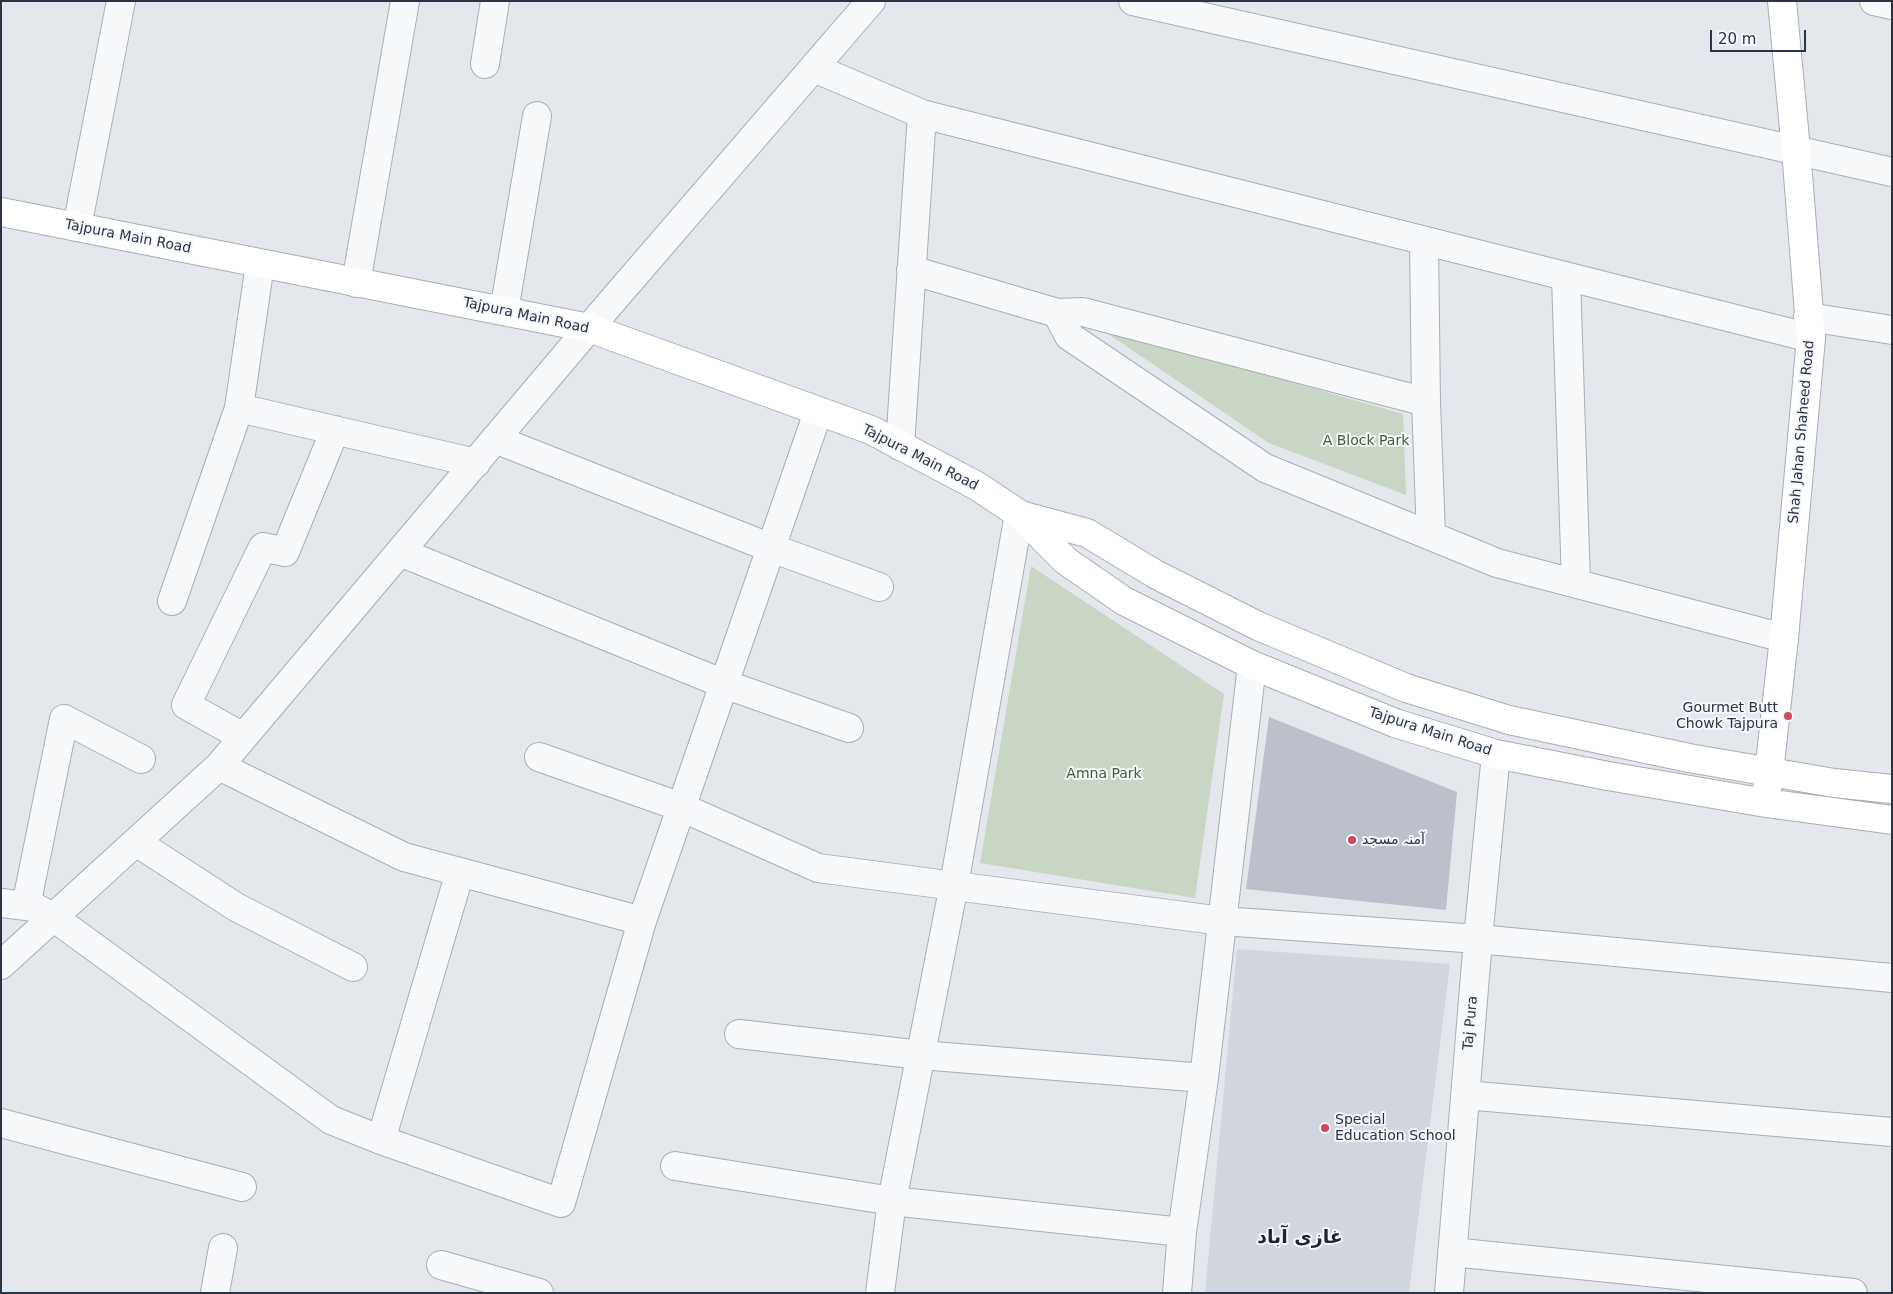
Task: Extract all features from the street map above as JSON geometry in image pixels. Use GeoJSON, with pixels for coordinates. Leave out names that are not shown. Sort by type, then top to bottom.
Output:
{"type":"FeatureCollection","features":[{"type":"Feature","properties":{"kind":"street"},"geometry":{"type":"LineString","coordinates":[[78,227],[121,1]]}},
{"type":"Feature","properties":{"kind":"street"},"geometry":{"type":"LineString","coordinates":[[356,282],[405,1]]}},
{"type":"Feature","properties":{"kind":"street"},"geometry":{"type":"LineString","coordinates":[[485,64],[495,1]]}},
{"type":"Feature","properties":{"kind":"street"},"geometry":{"type":"LineString","coordinates":[[1,965],[219,766],[590,328],[871,1]]}},
{"type":"Feature","properties":{"kind":"street"},"geometry":{"type":"LineString","coordinates":[[1133,1],[1892,172]]}},
{"type":"Feature","properties":{"kind":"street","name":"Shah Jahan Shaheed Road"},"geometry":{"type":"LineString","coordinates":[[1766,804],[1784,638],[1809,328],[1796,150],[1782,1]]}},
{"type":"Feature","properties":{"kind":"street"},"geometry":{"type":"LineString","coordinates":[[1874,1],[1892,5]]}},
{"type":"Feature","properties":{"kind":"street"},"geometry":{"type":"LineString","coordinates":[[814,68],[922,114],[1566,277],[1809,328],[1892,330]]}},
{"type":"Feature","properties":{"kind":"street"},"geometry":{"type":"LineString","coordinates":[[900,446],[922,114]]}},
{"type":"Feature","properties":{"kind":"street"},"geometry":{"type":"LineString","coordinates":[[504,311],[537,116]]}},
{"type":"Feature","properties":{"kind":"street","name":"Tajpura Main Road"},"geometry":{"type":"LineString","coordinates":[[1,212],[590,328],[871,430],[976,486],[1019,514],[1066,561],[1124,601],[1252,665],[1395,723],[1496,754],[1608,776],[1766,804],[1892,820]]}},
{"type":"Feature","properties":{"kind":"street"},"geometry":{"type":"LineString","coordinates":[[1424,241],[1426,402],[1431,536]]}},
{"type":"Feature","properties":{"kind":"street"},"geometry":{"type":"LineString","coordinates":[[172,601],[239,408],[260,264]]}},
{"type":"Feature","properties":{"kind":"street"},"geometry":{"type":"LineString","coordinates":[[911,270],[1057,313],[1083,312],[1426,402]]}},
{"type":"Feature","properties":{"kind":"street"},"geometry":{"type":"LineString","coordinates":[[1566,277],[1576,583]]}},
{"type":"Feature","properties":{"kind":"street"},"geometry":{"type":"LineString","coordinates":[[1057,313],[1069,336],[1265,468],[1497,562],[1784,638]]}},
{"type":"Feature","properties":{"kind":"street"},"geometry":{"type":"LineString","coordinates":[[239,408],[476,463]]}},
{"type":"Feature","properties":{"kind":"street"},"geometry":{"type":"LineString","coordinates":[[141,759],[64,719],[14,904],[34,907],[53,917],[331,1120],[381,1140],[561,1203],[642,921],[818,412]]}},
{"type":"Feature","properties":{"kind":"street"},"geometry":{"type":"LineString","coordinates":[[243,737],[186,705],[263,547],[285,552],[335,430]]}},
{"type":"Feature","properties":{"kind":"street"},"geometry":{"type":"LineString","coordinates":[[496,439],[771,548],[879,586]]}},
{"type":"Feature","properties":{"kind":"street"},"geometry":{"type":"LineString","coordinates":[[880,1293],[892,1201],[954,884],[1019,514]]}},
{"type":"Feature","properties":{"kind":"street","name":"Tajpura Main Road"},"geometry":{"type":"LineString","coordinates":[[1019,514],[1087,534],[1155,574],[1258,626],[1406,688],[1508,720],[1689,758],[1834,783],[1892,789]]}},
{"type":"Feature","properties":{"kind":"street"},"geometry":{"type":"LineString","coordinates":[[400,552],[724,684],[848,728]]}},
{"type":"Feature","properties":{"kind":"street"},"geometry":{"type":"LineString","coordinates":[[1177,1293],[1182,1232],[1204,1078],[1252,665]]}},
{"type":"Feature","properties":{"kind":"street","name":"Taj Pura"},"geometry":{"type":"LineString","coordinates":[[1448,1293],[1478,939],[1496,754]]}},
{"type":"Feature","properties":{"kind":"street"},"geometry":{"type":"LineString","coordinates":[[539,757],[681,807],[818,868],[1222,920],[1478,939],[1892,978]]}},
{"type":"Feature","properties":{"kind":"street"},"geometry":{"type":"LineString","coordinates":[[219,766],[404,857],[642,921]]}},
{"type":"Feature","properties":{"kind":"street"},"geometry":{"type":"LineString","coordinates":[[136,842],[236,907],[353,967]]}},
{"type":"Feature","properties":{"kind":"street"},"geometry":{"type":"LineString","coordinates":[[381,1140],[460,872]]}},
{"type":"Feature","properties":{"kind":"street"},"geometry":{"type":"LineString","coordinates":[[739,1034],[921,1055],[1204,1078]]}},
{"type":"Feature","properties":{"kind":"street"},"geometry":{"type":"LineString","coordinates":[[1465,1095],[1892,1132]]}},
{"type":"Feature","properties":{"kind":"street"},"geometry":{"type":"LineString","coordinates":[[1,1123],[242,1187]]}},
{"type":"Feature","properties":{"kind":"street"},"geometry":{"type":"LineString","coordinates":[[675,1166],[892,1201],[1182,1232]]}},
{"type":"Feature","properties":{"kind":"street"},"geometry":{"type":"LineString","coordinates":[[215,1293],[223,1248]]}},
{"type":"Feature","properties":{"kind":"street"},"geometry":{"type":"LineString","coordinates":[[1452,1252],[1853,1293]]}},
{"type":"Feature","properties":{"kind":"street"},"geometry":{"type":"LineString","coordinates":[[441,1265],[539,1293]]}},
{"type":"Feature","properties":{"kind":"shaded area","name":"Special Education School"},"geometry":{"type":"Polygon","coordinates":[[[1237,949],[1450,964],[1409,1293],[1205,1293],[1237,949]]]}},
{"type":"Feature","properties":{"kind":"green space","name":"A Block Park"},"geometry":{"type":"Polygon","coordinates":[[[1098,327],[1403,414],[1406,495],[1269,443],[1098,327]]]}},
{"type":"Feature","properties":{"kind":"green space","name":"Amna Park"},"geometry":{"type":"Polygon","coordinates":[[[1031,566],[1224,694],[1195,898],[980,863],[1031,566]]]}},
{"type":"Feature","properties":{"kind":"building","name":"آمنہ مسجد"},"geometry":{"type":"Polygon","coordinates":[[[1269,717],[1457,792],[1446,910],[1246,889],[1269,717]]]}},
{"type":"Feature","properties":{"kind":"place","name":"Gourmet Butt Chowk Tajpura"},"geometry":{"type":"Point","coordinates":[1788,716]}},
{"type":"Feature","properties":{"kind":"place","name":"آمنہ مسجد"},"geometry":{"type":"Point","coordinates":[1352,840]}},
{"type":"Feature","properties":{"kind":"place","name":"Special Education School"},"geometry":{"type":"Point","coordinates":[1325,1128]}},
{"type":"Feature","properties":{"kind":"district","name":"غازى آباد"},"geometry":{"type":"Point","coordinates":[1300,1238]}}]}
